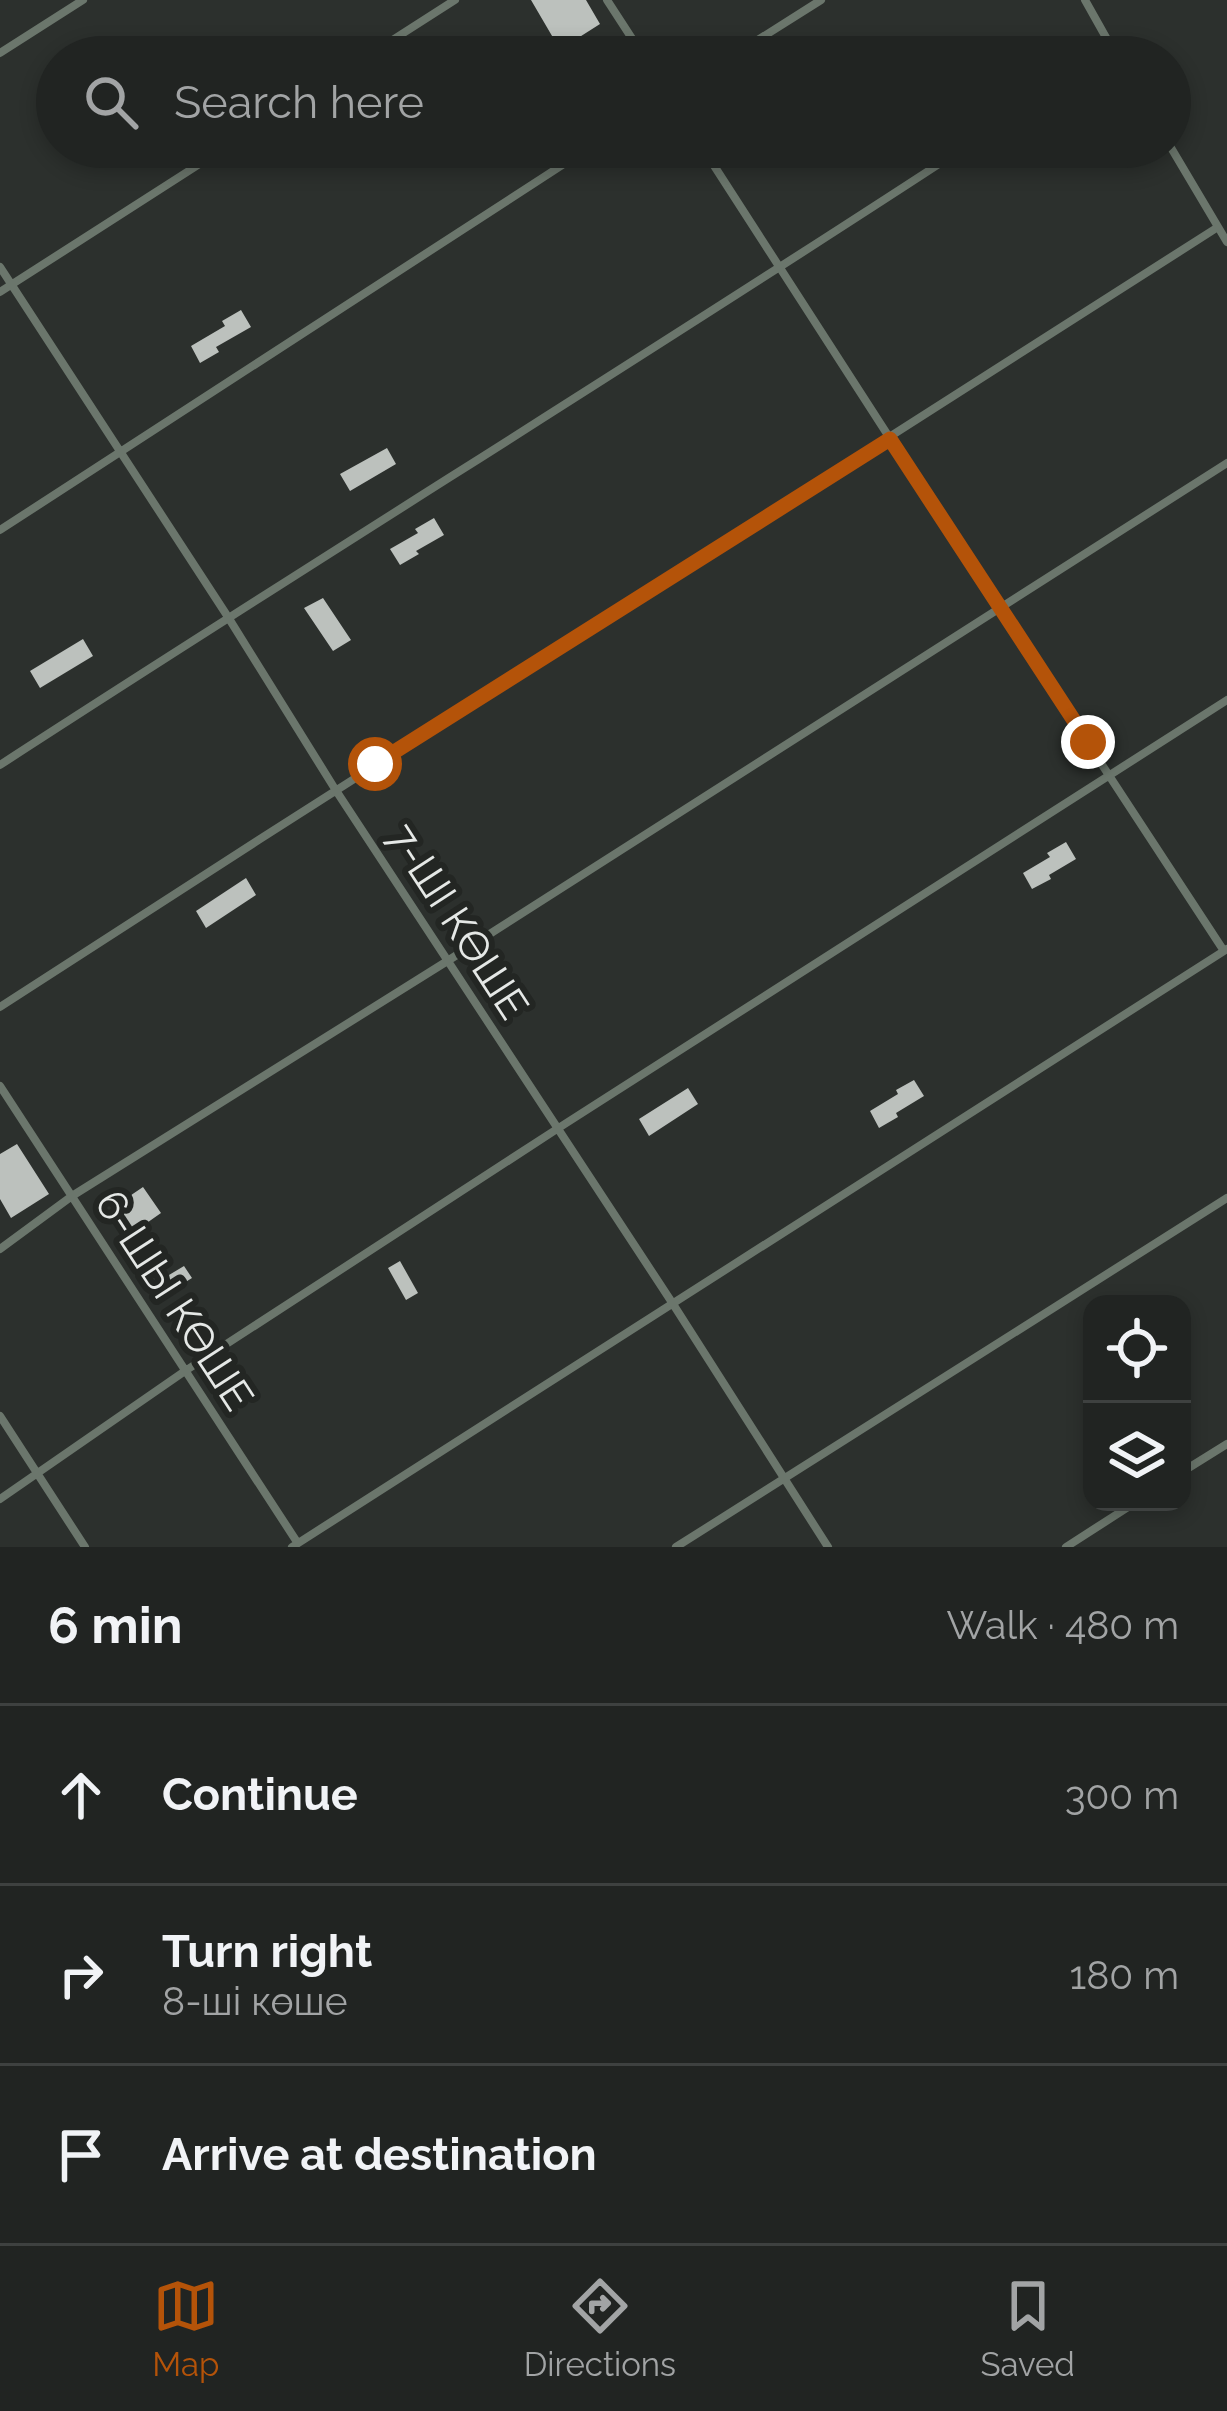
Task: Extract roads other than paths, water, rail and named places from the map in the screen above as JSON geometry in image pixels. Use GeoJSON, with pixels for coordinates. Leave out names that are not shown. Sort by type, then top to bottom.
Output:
{"type":"FeatureCollection","features":[{"type":"Feature","properties":{"kind":"lane"},"geometry":{"type":"LineString","coordinates":[[0,53],[83,0]]}},
{"type":"Feature","properties":{"kind":"lane"},"geometry":{"type":"LineString","coordinates":[[399,36],[455,0]]}},
{"type":"Feature","properties":{"kind":"lane"},"geometry":{"type":"LineString","coordinates":[[608,0],[631,36]]}},
{"type":"Feature","properties":{"kind":"lane"},"geometry":{"type":"LineString","coordinates":[[764,36],[821,0]]}},
{"type":"Feature","properties":{"kind":"lane"},"geometry":{"type":"LineString","coordinates":[[1085,0],[1105,36]]}},
{"type":"Feature","properties":{"kind":"lane"},"geometry":{"type":"LineString","coordinates":[[0,292],[193,168]]}},
{"type":"Feature","properties":{"kind":"lane"},"geometry":{"type":"LineString","coordinates":[[0,530],[557,168]]}},
{"type":"Feature","properties":{"kind":"lane"},"geometry":{"type":"LineString","coordinates":[[297,1546],[1226,951],[716,168]]}},
{"type":"Feature","properties":{"kind":"lane"},"geometry":{"type":"LineString","coordinates":[[0,765],[933,168]]}},
{"type":"Feature","properties":{"kind":"lane"},"geometry":{"type":"LineString","coordinates":[[1183,168],[1227,242]]}},
{"type":"Feature","properties":{"kind":"lane"},"geometry":{"type":"LineString","coordinates":[[0,1006],[1218,227]]}},
{"type":"Feature","properties":{"kind":"lane","name":"7-ШІ КӨШЕ"},"geometry":{"type":"LineString","coordinates":[[0,267],[827,1547]]}},
{"type":"Feature","properties":{"kind":"lane"},"geometry":{"type":"LineString","coordinates":[[0,1250],[72,1196],[1227,463]]}},
{"type":"Feature","properties":{"kind":"lane"},"geometry":{"type":"LineString","coordinates":[[0,1499],[185,1371],[1227,700]]}},
{"type":"Feature","properties":{"kind":"lane","name":"6-ШЫ КӨШЕ"},"geometry":{"type":"LineString","coordinates":[[0,1086],[297,1546]]}},
{"type":"Feature","properties":{"kind":"lane"},"geometry":{"type":"LineString","coordinates":[[676,1547],[1227,1198]]}},
{"type":"Feature","properties":{"kind":"lane"},"geometry":{"type":"LineString","coordinates":[[0,1416],[85,1547]]}},
{"type":"Feature","properties":{"kind":"lane"},"geometry":{"type":"LineString","coordinates":[[1191,1466],[1227,1444]]}},
{"type":"Feature","properties":{"kind":"lane"},"geometry":{"type":"LineString","coordinates":[[1066,1547],[1122,1511]]}}]}
